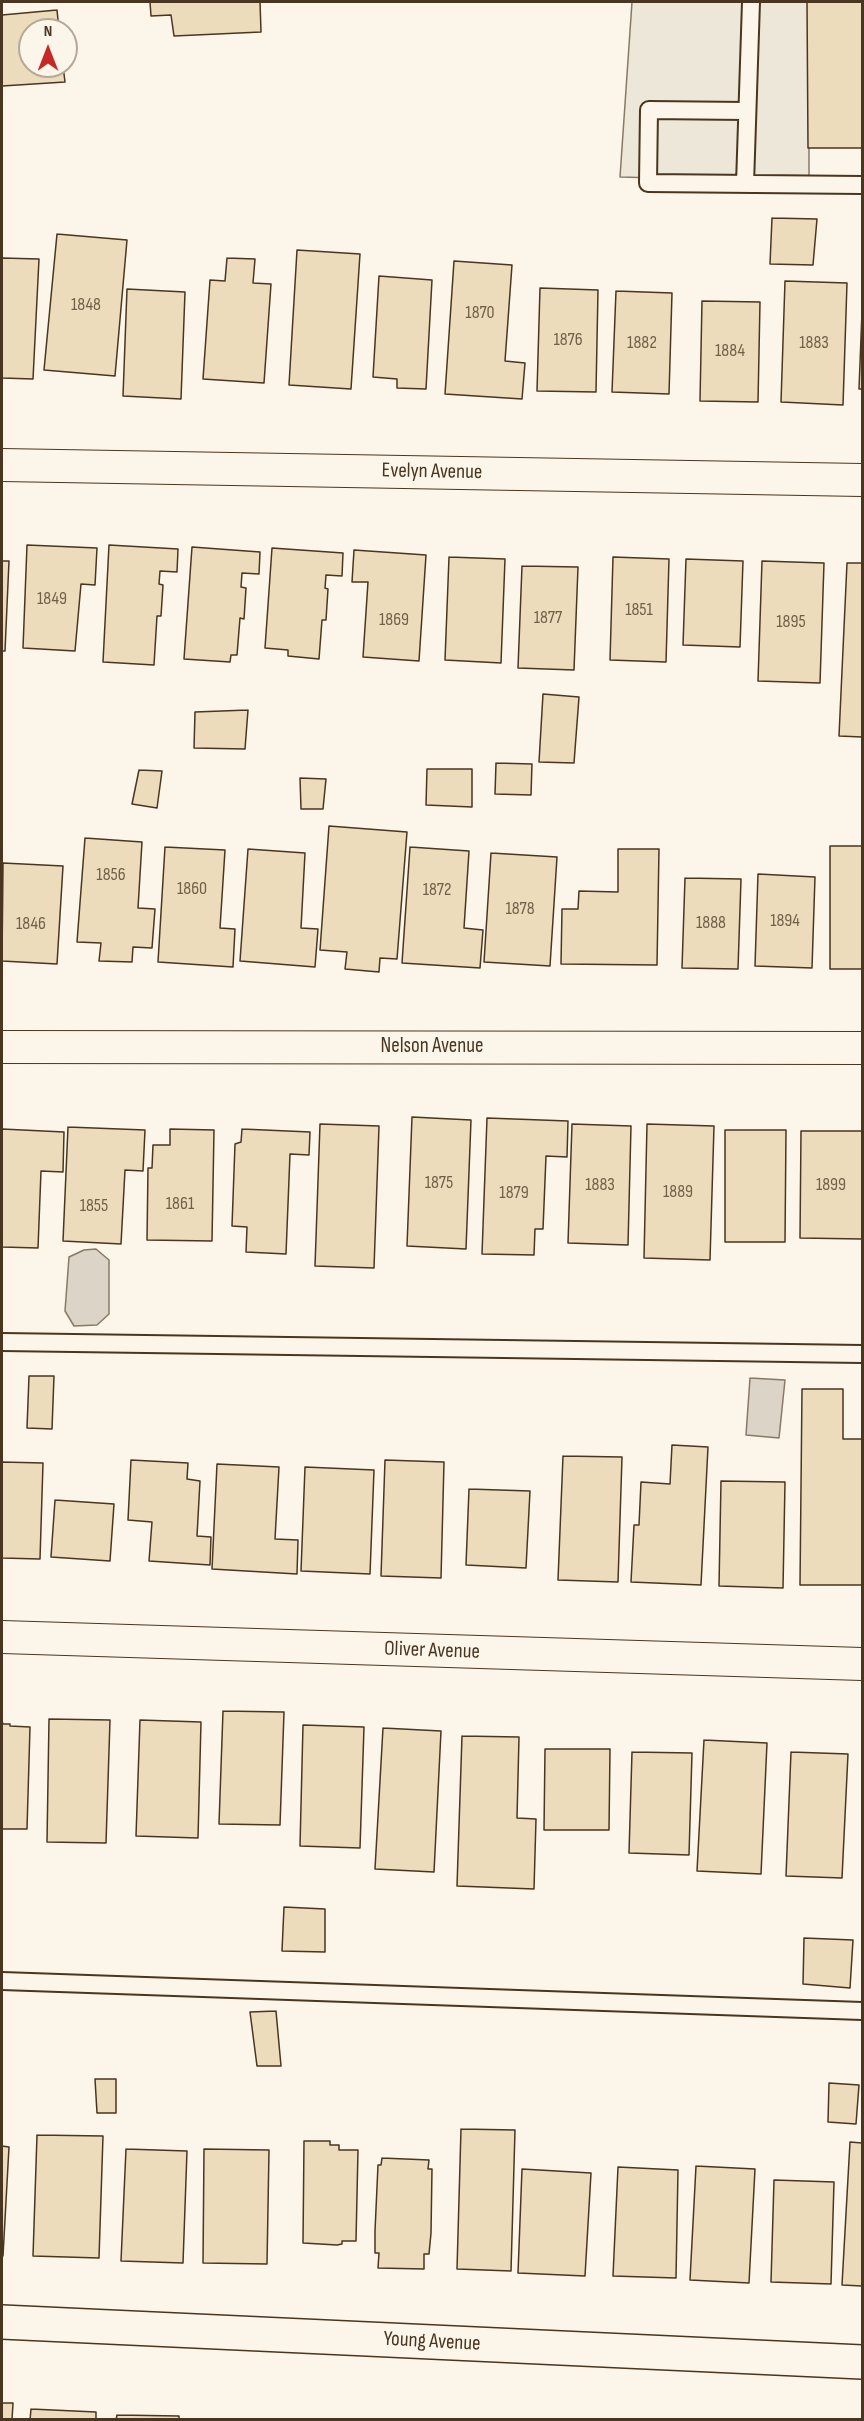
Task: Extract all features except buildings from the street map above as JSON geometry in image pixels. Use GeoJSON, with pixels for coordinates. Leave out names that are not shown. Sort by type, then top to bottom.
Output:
{"type":"FeatureCollection","features":[{"type":"Feature","properties":{"kind":"street","name":"Evelyn Avenue"},"geometry":{"type":"LineString","coordinates":[[2,465],[862,480]]}},
{"type":"Feature","properties":{"kind":"street","name":"Nelson Avenue"},"geometry":{"type":"LineString","coordinates":[[2,1047],[862,1048]]}},
{"type":"Feature","properties":{"kind":"street","name":"Oliver Avenue"},"geometry":{"type":"LineString","coordinates":[[2,1637],[862,1664]]}},
{"type":"Feature","properties":{"kind":"street","name":"Young Avenue"},"geometry":{"type":"LineString","coordinates":[[2,2322],[862,2362]]}},
{"type":"Feature","properties":{"kind":"lane"},"geometry":{"type":"LineString","coordinates":[[745,184],[751,2]]}},
{"type":"Feature","properties":{"kind":"lane"},"geometry":{"type":"LineString","coordinates":[[746,111],[648,110],[648,183],[862,185]]}},
{"type":"Feature","properties":{"kind":"lane"},"geometry":{"type":"LineString","coordinates":[[2,1342],[862,1354]]}},
{"type":"Feature","properties":{"kind":"lane"},"geometry":{"type":"LineString","coordinates":[[2,1981],[862,2011]]}},
{"type":"Feature","properties":{"kind":"shaded area"},"geometry":{"type":"Polygon","coordinates":[[[632,2],[809,2],[809,182],[620,177],[632,2]]]}},
{"type":"Feature","properties":{"kind":"shaded area"},"geometry":{"type":"Polygon","coordinates":[[[96,1249],[109,1260],[109,1314],[97,1325],[74,1326],[65,1311],[69,1257],[84,1250],[96,1249]]]}},
{"type":"Feature","properties":{"kind":"shaded area"},"geometry":{"type":"Polygon","coordinates":[[[750,1378],[785,1380],[779,1438],[746,1435],[750,1378]]]}}]}
